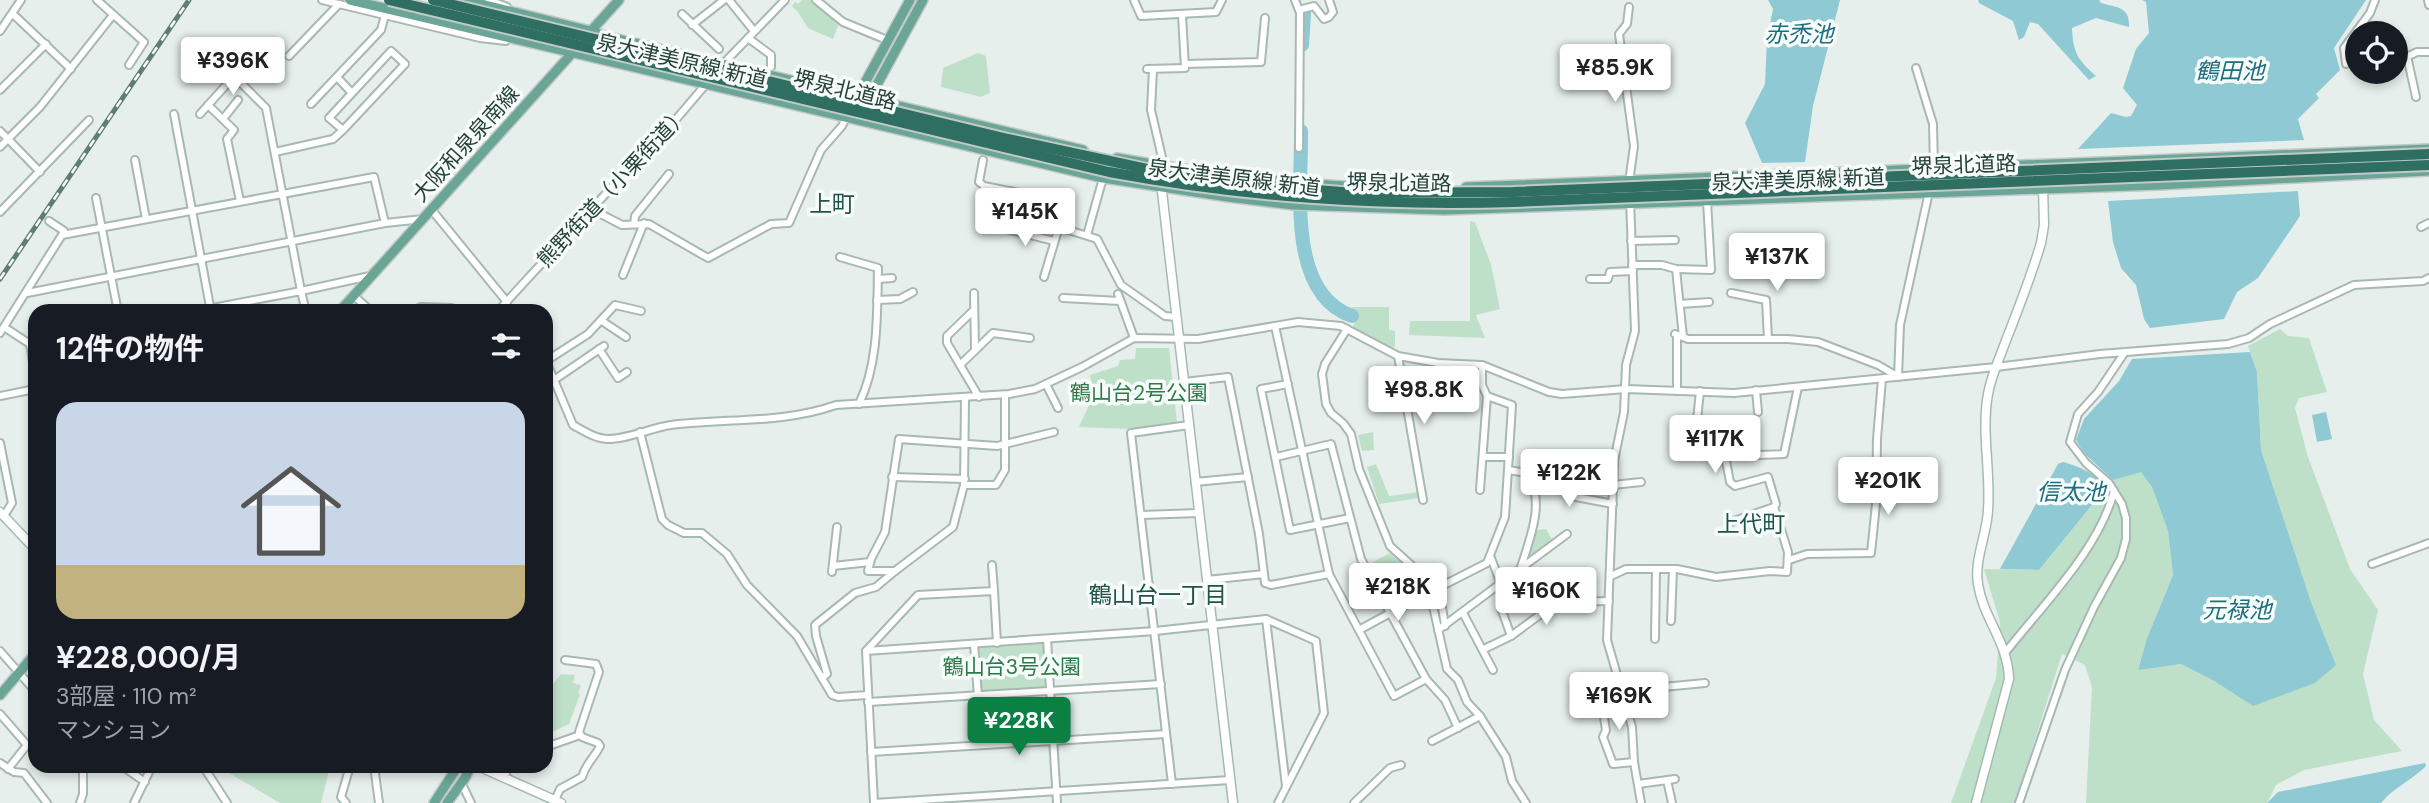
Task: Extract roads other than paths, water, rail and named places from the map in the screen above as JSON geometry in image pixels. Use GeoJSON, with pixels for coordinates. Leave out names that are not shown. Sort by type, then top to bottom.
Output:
{"type":"FeatureCollection","features":[{"type":"Feature","properties":{"kind":"highway","name":"堺泉北道路"},"geometry":{"type":"LineString","coordinates":[[390,0],[1109,172],[1206,188],[1307,200],[1406,204],[1514,202],[2429,165]]}},
{"type":"Feature","properties":{"kind":"highway","name":"堺泉北道路"},"geometry":{"type":"LineString","coordinates":[[433,0],[1058,151],[1207,179],[1306,190],[1393,194],[1500,192],[2429,154]]}},
{"type":"Feature","properties":{"kind":"main road","name":"泉大津美原線 新道"},"geometry":{"type":"LineString","coordinates":[[464,0],[1027,138],[1164,166],[1228,176],[1295,182],[1445,188],[2429,149]]}},
{"type":"Feature","properties":{"kind":"main road","name":"大阪和泉泉南線"},"geometry":{"type":"LineString","coordinates":[[347,304],[619,0]]}},
{"type":"Feature","properties":{"kind":"main road"},"geometry":{"type":"LineString","coordinates":[[846,118],[910,0]]}},
{"type":"Feature","properties":{"kind":"main road"},"geometry":{"type":"LineString","coordinates":[[858,121],[923,0]]}},
{"type":"Feature","properties":{"kind":"main road","name":"泉大津美原線 新道"},"geometry":{"type":"LineString","coordinates":[[355,1],[1103,178],[1293,205],[1444,210],[1630,205],[2159,185],[2429,171]]}},
{"type":"Feature","properties":{"kind":"main road"},"geometry":{"type":"LineString","coordinates":[[0,695],[28,662]]}},
{"type":"Feature","properties":{"kind":"main road"},"geometry":{"type":"LineString","coordinates":[[434,803],[453,773]]}},
{"type":"Feature","properties":{"kind":"main road"},"geometry":{"type":"LineString","coordinates":[[447,803],[467,773]]}},
{"type":"Feature","properties":{"kind":"street"},"geometry":{"type":"LineString","coordinates":[[0,31],[21,0]]}},
{"type":"Feature","properties":{"kind":"street"},"geometry":{"type":"LineString","coordinates":[[97,0],[144,42],[130,59]]}},
{"type":"Feature","properties":{"kind":"street"},"geometry":{"type":"LineString","coordinates":[[322,0],[480,38],[533,43]]}},
{"type":"Feature","properties":{"kind":"street"},"geometry":{"type":"LineString","coordinates":[[489,0],[532,16]]}},
{"type":"Feature","properties":{"kind":"street"},"geometry":{"type":"LineString","coordinates":[[692,24],[726,0],[754,32]]}},
{"type":"Feature","properties":{"kind":"street","name":"熊野街道（小栗街道）"},"geometry":{"type":"LineString","coordinates":[[508,304],[634,163],[667,131],[723,64],[785,0]]}},
{"type":"Feature","properties":{"kind":"street"},"geometry":{"type":"LineString","coordinates":[[816,0],[844,22],[887,40]]}},
{"type":"Feature","properties":{"kind":"street"},"geometry":{"type":"LineString","coordinates":[[1134,0],[1141,16],[1216,12],[1222,0]]}},
{"type":"Feature","properties":{"kind":"street"},"geometry":{"type":"LineString","coordinates":[[1296,0],[1299,10],[1299,148]]}},
{"type":"Feature","properties":{"kind":"street"},"geometry":{"type":"LineString","coordinates":[[1299,10],[1314,6],[1324,19],[1329,18],[1332,12],[1329,0]]}},
{"type":"Feature","properties":{"kind":"street"},"geometry":{"type":"LineString","coordinates":[[2364,21],[2375,0]]}},
{"type":"Feature","properties":{"kind":"street"},"geometry":{"type":"LineString","coordinates":[[289,56],[339,4]]}},
{"type":"Feature","properties":{"kind":"street"},"geometry":{"type":"LineString","coordinates":[[1629,7],[1627,24],[1619,34],[1634,146],[1629,182],[1635,331],[1626,365],[1624,412],[1614,461],[1607,640],[1632,727],[1634,762],[1641,803]]}},
{"type":"Feature","properties":{"kind":"street"},"geometry":{"type":"LineString","coordinates":[[13,14],[71,69]]}},
{"type":"Feature","properties":{"kind":"street"},"geometry":{"type":"LineString","coordinates":[[682,14],[719,49]]}},
{"type":"Feature","properties":{"kind":"street"},"geometry":{"type":"LineString","coordinates":[[0,148],[40,107],[113,15]]}},
{"type":"Feature","properties":{"kind":"street"},"geometry":{"type":"LineString","coordinates":[[311,104],[381,30],[385,15]]}},
{"type":"Feature","properties":{"kind":"street"},"geometry":{"type":"LineString","coordinates":[[1182,15],[1185,68],[1150,69],[1151,110],[1164,166],[1161,187],[1233,803]]}},
{"type":"Feature","properties":{"kind":"street"},"geometry":{"type":"LineString","coordinates":[[1185,64],[1261,62],[1265,18]]}},
{"type":"Feature","properties":{"kind":"street"},"geometry":{"type":"LineString","coordinates":[[304,27],[311,33]]}},
{"type":"Feature","properties":{"kind":"street"},"geometry":{"type":"LineString","coordinates":[[748,38],[771,55],[771,67]]}},
{"type":"Feature","properties":{"kind":"street"},"geometry":{"type":"LineString","coordinates":[[0,90],[46,44]]}},
{"type":"Feature","properties":{"kind":"street"},"geometry":{"type":"LineString","coordinates":[[275,152],[332,139],[343,130],[405,64],[391,51],[329,118],[343,130]]}},
{"type":"Feature","properties":{"kind":"street"},"geometry":{"type":"LineString","coordinates":[[2408,56],[2429,52]]}},
{"type":"Feature","properties":{"kind":"street"},"geometry":{"type":"LineString","coordinates":[[2408,61],[2416,97]]}},
{"type":"Feature","properties":{"kind":"street"},"geometry":{"type":"LineString","coordinates":[[200,114],[247,62]]}},
{"type":"Feature","properties":{"kind":"street"},"geometry":{"type":"LineString","coordinates":[[1916,68],[1933,124],[1934,168]]}},
{"type":"Feature","properties":{"kind":"street"},"geometry":{"type":"LineString","coordinates":[[234,76],[267,108],[304,304]]}},
{"type":"Feature","properties":{"kind":"street"},"geometry":{"type":"LineString","coordinates":[[337,77],[351,92]]}},
{"type":"Feature","properties":{"kind":"street"},"geometry":{"type":"LineString","coordinates":[[223,119],[238,100]]}},
{"type":"Feature","properties":{"kind":"street"},"geometry":{"type":"LineString","coordinates":[[208,105],[234,130],[227,139],[240,201]]}},
{"type":"Feature","properties":{"kind":"street"},"geometry":{"type":"LineString","coordinates":[[174,114],[210,304]]}},
{"type":"Feature","properties":{"kind":"street"},"geometry":{"type":"LineString","coordinates":[[593,210],[622,225],[649,224],[708,258],[771,224],[789,223],[821,150],[846,118]]}},
{"type":"Feature","properties":{"kind":"street"},"geometry":{"type":"LineString","coordinates":[[0,212],[89,120]]}},
{"type":"Feature","properties":{"kind":"street"},"geometry":{"type":"LineString","coordinates":[[0,131],[40,172]]}},
{"type":"Feature","properties":{"kind":"street"},"geometry":{"type":"LineString","coordinates":[[135,160],[146,219]]}},
{"type":"Feature","properties":{"kind":"street"},"geometry":{"type":"LineString","coordinates":[[983,160],[979,181],[984,186],[1066,202],[1044,277]]}},
{"type":"Feature","properties":{"kind":"street"},"geometry":{"type":"LineString","coordinates":[[1976,803],[2009,678],[2005,653],[1983,606],[1978,582],[1978,565],[1988,511],[1985,413],[1988,391],[2041,243],[2044,225],[2040,164]]}},
{"type":"Feature","properties":{"kind":"street"},"geometry":{"type":"LineString","coordinates":[[634,224],[635,216],[669,174]]}},
{"type":"Feature","properties":{"kind":"street"},"geometry":{"type":"LineString","coordinates":[[62,235],[374,177],[385,223]]}},
{"type":"Feature","properties":{"kind":"street"},"geometry":{"type":"LineString","coordinates":[[1087,235],[1103,178]]}},
{"type":"Feature","properties":{"kind":"street"},"geometry":{"type":"LineString","coordinates":[[1898,377],[1900,325],[1929,192]]}},
{"type":"Feature","properties":{"kind":"street"},"geometry":{"type":"LineString","coordinates":[[96,198],[116,304]]}},
{"type":"Feature","properties":{"kind":"street"},"geometry":{"type":"LineString","coordinates":[[1590,279],[1608,279],[1609,272],[1662,265],[1676,270],[1711,270],[1707,201]]}},
{"type":"Feature","properties":{"kind":"street"},"geometry":{"type":"LineString","coordinates":[[431,209],[504,304]]}},
{"type":"Feature","properties":{"kind":"street"},"geometry":{"type":"LineString","coordinates":[[27,293],[385,223],[423,219]]}},
{"type":"Feature","properties":{"kind":"street"},"geometry":{"type":"LineString","coordinates":[[28,341],[2,330],[64,231],[49,221]]}},
{"type":"Feature","properties":{"kind":"street"},"geometry":{"type":"LineString","coordinates":[[623,275],[644,223]]}},
{"type":"Feature","properties":{"kind":"street"},"geometry":{"type":"LineString","coordinates":[[2421,227],[2429,223]]}},
{"type":"Feature","properties":{"kind":"street"},"geometry":{"type":"LineString","coordinates":[[1059,227],[1097,239],[1121,285],[1165,316],[1177,317]]}},
{"type":"Feature","properties":{"kind":"street"},"geometry":{"type":"LineString","coordinates":[[1002,228],[1054,241]]}},
{"type":"Feature","properties":{"kind":"street"},"geometry":{"type":"LineString","coordinates":[[1631,241],[1675,240]]}},
{"type":"Feature","properties":{"kind":"street"},"geometry":{"type":"LineString","coordinates":[[840,257],[878,268],[872,364],[859,404]]}},
{"type":"Feature","properties":{"kind":"street"},"geometry":{"type":"LineString","coordinates":[[1676,270],[1680,304],[1677,391]]}},
{"type":"Feature","properties":{"kind":"street"},"geometry":{"type":"LineString","coordinates":[[239,304],[372,275]]}},
{"type":"Feature","properties":{"kind":"street"},"geometry":{"type":"LineString","coordinates":[[878,279],[892,278]]}},
{"type":"Feature","properties":{"kind":"street"},"geometry":{"type":"LineString","coordinates":[[627,372],[618,378],[602,347],[554,380],[573,425],[600,439],[611,439],[698,422],[764,421],[836,405],[1005,394],[1035,389],[1134,338],[1198,339],[1298,322],[1341,326],[1398,356],[1438,363],[1482,365],[1549,392],[1562,394],[1626,389],[1734,393],[2125,352],[2228,344],[2249,338],[2270,324],[2354,285],[2423,281],[2429,278]]}},
{"type":"Feature","properties":{"kind":"street"},"geometry":{"type":"LineString","coordinates":[[877,300],[900,299],[914,292]]}},
{"type":"Feature","properties":{"kind":"street"},"geometry":{"type":"LineString","coordinates":[[974,293],[975,350]]}},
{"type":"Feature","properties":{"kind":"street"},"geometry":{"type":"LineString","coordinates":[[1731,293],[1766,300],[1768,340]]}},
{"type":"Feature","properties":{"kind":"street"},"geometry":{"type":"LineString","coordinates":[[354,296],[363,304]]}},
{"type":"Feature","properties":{"kind":"street"},"geometry":{"type":"LineString","coordinates":[[1063,298],[1119,298],[1134,338]]}},
{"type":"Feature","properties":{"kind":"street"},"geometry":{"type":"LineString","coordinates":[[1680,304],[1709,302]]}},
{"type":"Feature","properties":{"kind":"street"},"geometry":{"type":"LineString","coordinates":[[553,357],[571,347],[602,321],[615,305],[641,311]]}},
{"type":"Feature","properties":{"kind":"street"},"geometry":{"type":"LineString","coordinates":[[974,310],[947,336],[947,343],[979,397]]}},
{"type":"Feature","properties":{"kind":"street"},"geometry":{"type":"LineString","coordinates":[[602,321],[626,337]]}},
{"type":"Feature","properties":{"kind":"street"},"geometry":{"type":"LineString","coordinates":[[1275,326],[1329,574],[1394,696],[1426,678]]}},
{"type":"Feature","properties":{"kind":"street"},"geometry":{"type":"LineString","coordinates":[[1347,329],[1325,364],[1322,378],[1328,408],[1351,434],[1359,469],[1390,546],[1422,575],[1441,628]]}},
{"type":"Feature","properties":{"kind":"street"},"geometry":{"type":"LineString","coordinates":[[960,365],[993,333],[1030,338]]}},
{"type":"Feature","properties":{"kind":"street"},"geometry":{"type":"LineString","coordinates":[[1678,335],[1688,339],[1818,342],[1878,365],[1898,377]]}},
{"type":"Feature","properties":{"kind":"street"},"geometry":{"type":"LineString","coordinates":[[2019,803],[2065,670],[2088,618],[2121,558],[2126,539],[2126,518],[2122,504],[2109,483],[2086,463],[2070,442],[2078,414],[2098,392],[2125,352]]}},
{"type":"Feature","properties":{"kind":"street"},"geometry":{"type":"LineString","coordinates":[[1398,356],[1423,500]]}},
{"type":"Feature","properties":{"kind":"street"},"geometry":{"type":"LineString","coordinates":[[1480,490],[1487,396],[1482,385],[1482,365]]}},
{"type":"Feature","properties":{"kind":"street"},"geometry":{"type":"LineString","coordinates":[[1184,382],[1228,377],[1259,534],[1265,583],[1270,585],[1329,574]]}},
{"type":"Feature","properties":{"kind":"street"},"geometry":{"type":"LineString","coordinates":[[1322,378],[1332,377]]}},
{"type":"Feature","properties":{"kind":"street"},"geometry":{"type":"LineString","coordinates":[[1789,560],[1807,554],[1871,553],[1882,379]]}},
{"type":"Feature","properties":{"kind":"street"},"geometry":{"type":"LineString","coordinates":[[1046,383],[1058,408]]}},
{"type":"Feature","properties":{"kind":"street"},"geometry":{"type":"LineString","coordinates":[[1288,384],[1261,389],[1290,530],[1350,517]]}},
{"type":"Feature","properties":{"kind":"street"},"geometry":{"type":"LineString","coordinates":[[1700,391],[1696,430],[1704,437],[1701,449],[1725,456],[1784,454],[1798,387]]}},
{"type":"Feature","properties":{"kind":"street"},"geometry":{"type":"LineString","coordinates":[[0,396],[28,390]]}},
{"type":"Feature","properties":{"kind":"street"},"geometry":{"type":"LineString","coordinates":[[1756,390],[1758,412]]}},
{"type":"Feature","properties":{"kind":"street"},"geometry":{"type":"LineString","coordinates":[[892,477],[996,485],[1005,470],[1005,394]]}},
{"type":"Feature","properties":{"kind":"street"},"geometry":{"type":"LineString","coordinates":[[1359,630],[1487,564],[1491,558],[1505,517],[1513,405],[1487,396]]}},
{"type":"Feature","properties":{"kind":"street"},"geometry":{"type":"LineString","coordinates":[[822,678],[827,674],[815,625],[855,593],[876,587],[953,527],[965,482],[965,398]]}},
{"type":"Feature","properties":{"kind":"street"},"geometry":{"type":"LineString","coordinates":[[1172,784],[1131,433],[1189,425]]}},
{"type":"Feature","properties":{"kind":"street"},"geometry":{"type":"LineString","coordinates":[[640,432],[662,519],[684,533],[702,533],[722,549],[747,585],[797,636],[832,695],[867,699],[978,696],[1161,684]]}},
{"type":"Feature","properties":{"kind":"street"},"geometry":{"type":"LineString","coordinates":[[895,571],[868,571],[885,532],[899,439],[997,446],[1054,432]]}},
{"type":"Feature","properties":{"kind":"street"},"geometry":{"type":"LineString","coordinates":[[0,443],[12,503],[2,514],[28,542]]}},
{"type":"Feature","properties":{"kind":"street"},"geometry":{"type":"LineString","coordinates":[[1276,457],[1331,444],[1361,559],[1426,678],[1445,700],[1458,728]]}},
{"type":"Feature","properties":{"kind":"street"},"geometry":{"type":"LineString","coordinates":[[1611,576],[1626,569],[1673,569],[1716,577],[1770,571],[1787,572],[1789,560],[1768,477],[1735,486],[1730,482],[1725,456]]}},
{"type":"Feature","properties":{"kind":"street"},"geometry":{"type":"LineString","coordinates":[[1483,457],[1509,457]]}},
{"type":"Feature","properties":{"kind":"street"},"geometry":{"type":"LineString","coordinates":[[1508,470],[1527,473],[1535,486],[1535,523],[1521,569]]}},
{"type":"Feature","properties":{"kind":"street"},"geometry":{"type":"LineString","coordinates":[[1195,482],[1248,477]]}},
{"type":"Feature","properties":{"kind":"street"},"geometry":{"type":"LineString","coordinates":[[1554,477],[1556,484],[1570,487],[1571,494],[1576,497],[1613,504]]}},
{"type":"Feature","properties":{"kind":"street"},"geometry":{"type":"LineString","coordinates":[[1613,485],[1640,482]]}},
{"type":"Feature","properties":{"kind":"street"},"geometry":{"type":"LineString","coordinates":[[2005,653],[2079,561],[2100,525],[2114,491]]}},
{"type":"Feature","properties":{"kind":"street"},"geometry":{"type":"LineString","coordinates":[[1728,523],[1774,507]]}},
{"type":"Feature","properties":{"kind":"street"},"geometry":{"type":"LineString","coordinates":[[1141,515],[1199,513]]}},
{"type":"Feature","properties":{"kind":"street"},"geometry":{"type":"LineString","coordinates":[[837,527],[832,569],[870,562]]}},
{"type":"Feature","properties":{"kind":"street"},"geometry":{"type":"LineString","coordinates":[[1441,628],[1567,534]]}},
{"type":"Feature","properties":{"kind":"street"},"geometry":{"type":"LineString","coordinates":[[2372,565],[2428,546]]}},
{"type":"Feature","properties":{"kind":"street"},"geometry":{"type":"LineString","coordinates":[[1491,558],[1501,584]]}},
{"type":"Feature","properties":{"kind":"street"},"geometry":{"type":"LineString","coordinates":[[992,565],[997,643]]}},
{"type":"Feature","properties":{"kind":"street"},"geometry":{"type":"LineString","coordinates":[[1655,639],[1656,569]]}},
{"type":"Feature","properties":{"kind":"street"},"geometry":{"type":"LineString","coordinates":[[1671,621],[1673,569]]}},
{"type":"Feature","properties":{"kind":"street"},"geometry":{"type":"LineString","coordinates":[[1511,636],[1501,607],[1547,572]]}},
{"type":"Feature","properties":{"kind":"street"},"geometry":{"type":"LineString","coordinates":[[1207,580],[1264,575]]}},
{"type":"Feature","properties":{"kind":"street"},"geometry":{"type":"LineString","coordinates":[[1439,588],[1447,668],[1458,680],[1467,702],[1480,716],[1506,757],[1513,781],[1525,803]]}},
{"type":"Feature","properties":{"kind":"street"},"geometry":{"type":"LineString","coordinates":[[994,591],[918,595],[866,651],[874,803],[1230,780]]}},
{"type":"Feature","properties":{"kind":"street"},"geometry":{"type":"LineString","coordinates":[[1484,649],[1511,636],[1553,605],[1609,601]]}},
{"type":"Feature","properties":{"kind":"street"},"geometry":{"type":"LineString","coordinates":[[1656,609],[1672,609]]}},
{"type":"Feature","properties":{"kind":"street"},"geometry":{"type":"LineString","coordinates":[[1463,613],[1493,670]]}},
{"type":"Feature","properties":{"kind":"street"},"geometry":{"type":"LineString","coordinates":[[866,651],[1155,631],[1266,619],[1315,641],[1324,713],[1278,803]]}},
{"type":"Feature","properties":{"kind":"street"},"geometry":{"type":"LineString","coordinates":[[1266,619],[1286,786]]}},
{"type":"Feature","properties":{"kind":"street"},"geometry":{"type":"LineString","coordinates":[[1046,639],[1057,803]]}},
{"type":"Feature","properties":{"kind":"street"},"geometry":{"type":"LineString","coordinates":[[974,644],[978,696]]}},
{"type":"Feature","properties":{"kind":"street"},"geometry":{"type":"LineString","coordinates":[[0,651],[28,682]]}},
{"type":"Feature","properties":{"kind":"street"},"geometry":{"type":"LineString","coordinates":[[565,660],[596,664],[599,667],[580,735]]}},
{"type":"Feature","properties":{"kind":"street"},"geometry":{"type":"LineString","coordinates":[[1634,762],[1613,764],[1603,737],[1606,730],[1602,706],[1623,697],[1663,687],[1705,683]]}},
{"type":"Feature","properties":{"kind":"street"},"geometry":{"type":"LineString","coordinates":[[0,714],[27,745],[8,769]]}},
{"type":"Feature","properties":{"kind":"street"},"geometry":{"type":"LineString","coordinates":[[1432,741],[1480,716]]}},
{"type":"Feature","properties":{"kind":"street"},"geometry":{"type":"LineString","coordinates":[[871,752],[1166,734]]}},
{"type":"Feature","properties":{"kind":"street"},"geometry":{"type":"LineString","coordinates":[[493,773],[558,802],[559,789],[582,777],[585,764],[596,755],[600,746],[580,735],[553,745]]}},
{"type":"Feature","properties":{"kind":"street"},"geometry":{"type":"LineString","coordinates":[[0,763],[8,769],[24,773],[47,803]]}},
{"type":"Feature","properties":{"kind":"street"},"geometry":{"type":"LineString","coordinates":[[1354,803],[1390,768],[1401,765]]}},
{"type":"Feature","properties":{"kind":"street"},"geometry":{"type":"LineString","coordinates":[[80,803],[83,773]]}},
{"type":"Feature","properties":{"kind":"street"},"geometry":{"type":"LineString","coordinates":[[132,773],[145,782]]}},
{"type":"Feature","properties":{"kind":"street"},"geometry":{"type":"LineString","coordinates":[[134,803],[149,773]]}},
{"type":"Feature","properties":{"kind":"street"},"geometry":{"type":"LineString","coordinates":[[208,773],[227,803]]}},
{"type":"Feature","properties":{"kind":"street"},"geometry":{"type":"LineString","coordinates":[[346,803],[341,797],[348,773]]}},
{"type":"Feature","properties":{"kind":"street"},"geometry":{"type":"LineString","coordinates":[[375,773],[379,803]]}},
{"type":"Feature","properties":{"kind":"street"},"geometry":{"type":"LineString","coordinates":[[504,778],[506,773]]}},
{"type":"Feature","properties":{"kind":"street"},"geometry":{"type":"LineString","coordinates":[[1638,785],[1671,779],[1672,803]]}},
{"type":"Feature","properties":{"kind":"street"},"geometry":{"type":"LineString","coordinates":[[461,784],[471,803]]}},
{"type":"Feature","properties":{"kind":"water","name":"赤禿池"},"geometry":{"type":"Polygon","coordinates":[[[1768,0],[1840,0],[1813,106],[1805,162],[1762,163],[1745,123],[1765,84],[1767,39],[1773,9],[1768,0]]]}},
{"type":"Feature","properties":{"kind":"water"},"geometry":{"type":"Polygon","coordinates":[[[1978,0],[2099,0],[2125,11],[2129,27],[2096,18],[2072,28],[2078,55],[2096,76],[2089,80],[2038,24],[2030,22],[2024,37],[2019,40],[2013,21],[1978,0]]]}},
{"type":"Feature","properties":{"kind":"water","name":"鶴田池"},"geometry":{"type":"Polygon","coordinates":[[[2142,0],[2366,0],[2352,21],[2345,21],[2345,32],[2334,48],[2340,70],[2316,94],[2319,98],[2298,119],[2304,140],[2078,149],[2111,113],[2131,116],[2137,105],[2123,88],[2136,49],[2149,33],[2146,2],[2142,0]]]}},
{"type":"Feature","properties":{"kind":"water"},"geometry":{"type":"Polygon","coordinates":[[[2298,191],[2300,216],[2258,278],[2237,292],[2224,319],[2150,328],[2144,319],[2136,285],[2121,268],[2113,242],[2108,201],[2298,191]]]}},
{"type":"Feature","properties":{"kind":"water","name":"元禄池"},"geometry":{"type":"Polygon","coordinates":[[[2250,352],[2257,372],[2261,450],[2311,602],[2336,665],[2315,683],[2253,706],[2181,664],[2138,670],[2147,638],[2173,575],[2168,531],[2152,487],[2141,472],[2113,480],[2084,453],[2076,440],[2084,419],[2119,381],[2132,359],[2250,352]]]}},
{"type":"Feature","properties":{"kind":"water"},"geometry":{"type":"Polygon","coordinates":[[[2326,412],[2332,439],[2317,442],[2312,415],[2326,412]]]}},
{"type":"Feature","properties":{"kind":"water","name":"信太池"},"geometry":{"type":"Polygon","coordinates":[[[2063,462],[2093,475],[2106,488],[2039,570],[2000,569],[2058,464],[2063,462]]]}},
{"type":"Feature","properties":{"kind":"water"},"geometry":{"type":"Polygon","coordinates":[[[2425,763],[2426,766],[2421,771],[2381,803],[2267,803],[2278,792],[2425,763]]]}},
{"type":"Feature","properties":{"kind":"waterway"},"geometry":{"type":"LineString","coordinates":[[1302,45],[1304,13]]}},
{"type":"Feature","properties":{"kind":"waterway"},"geometry":{"type":"LineString","coordinates":[[1301,131],[1300,208],[1307,262],[1316,285],[1331,304],[1352,316]]}},
{"type":"Feature","properties":{"kind":"railway"},"geometry":{"type":"LineString","coordinates":[[0,279],[189,0]]}},
{"type":"Feature","properties":{"kind":"district","name":"上町"},"geometry":{"type":"Point","coordinates":[832,204]}},
{"type":"Feature","properties":{"kind":"district","name":"上代町"},"geometry":{"type":"Point","coordinates":[1751,524]}},
{"type":"Feature","properties":{"kind":"district","name":"鶴山台一丁目"},"geometry":{"type":"Point","coordinates":[1158,595]}},
{"type":"Feature","properties":{"kind":"park label","name":"鶴山台2号公園"},"geometry":{"type":"Point","coordinates":[1139,393]}},
{"type":"Feature","properties":{"kind":"park label","name":"鶴山台3号公園"},"geometry":{"type":"Point","coordinates":[1012,667]}}]}
